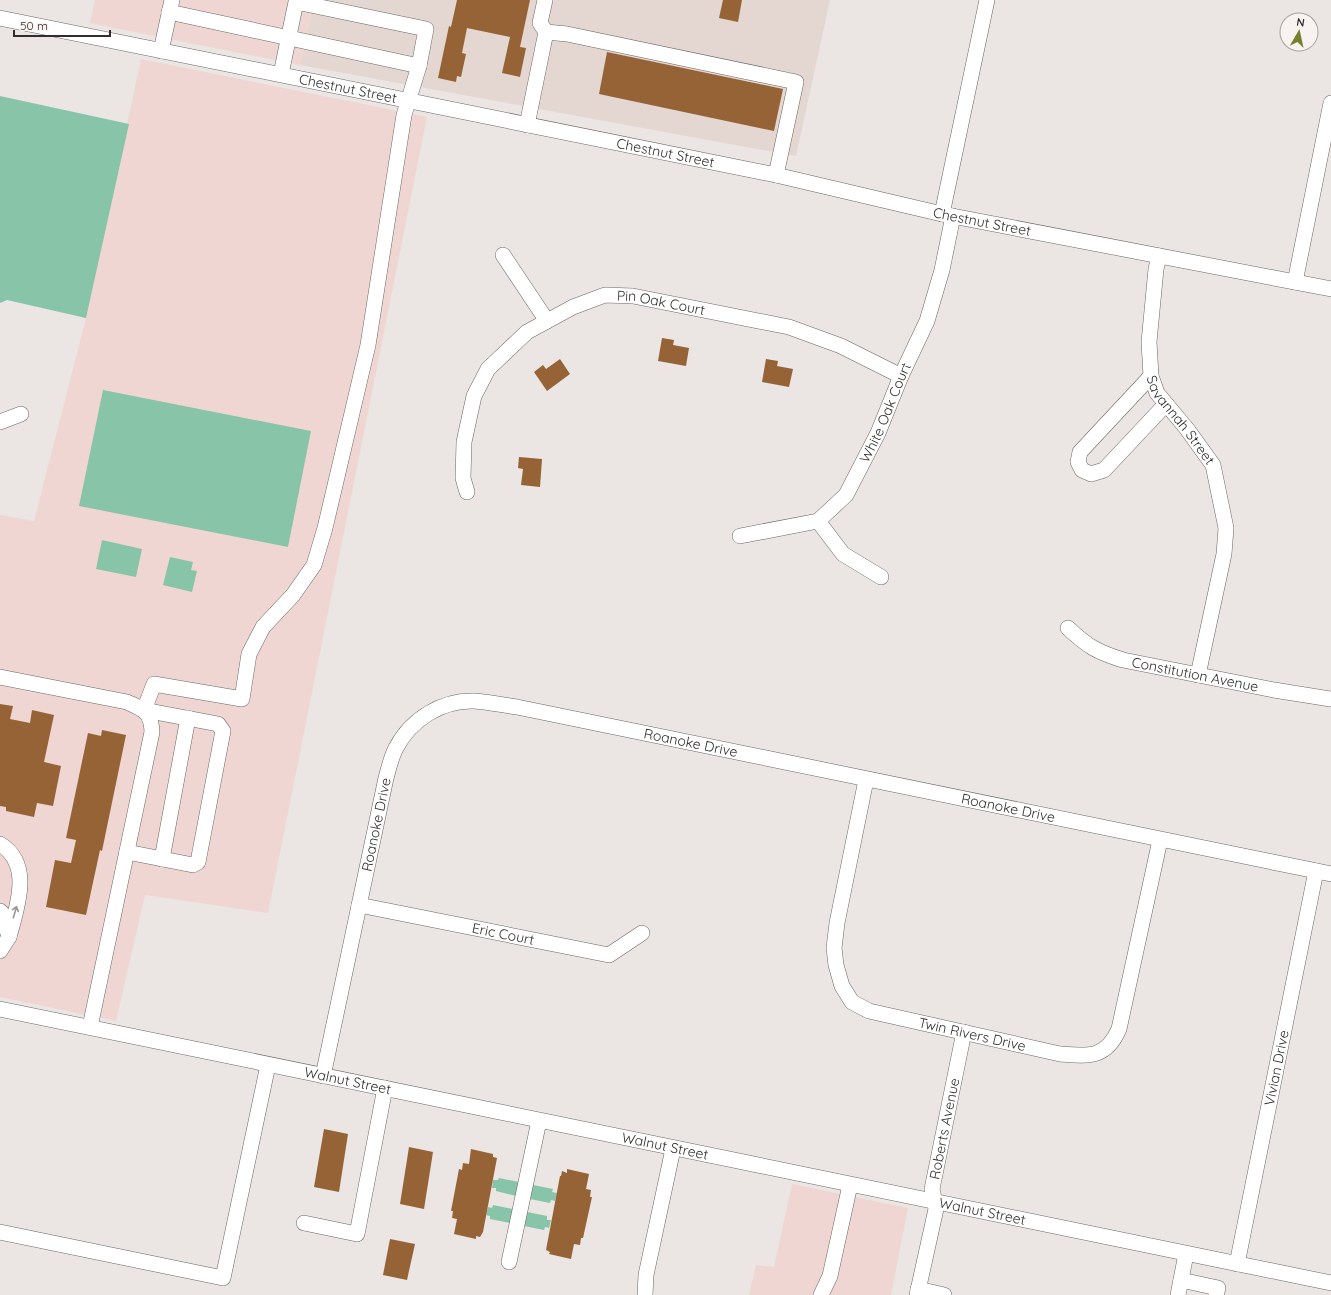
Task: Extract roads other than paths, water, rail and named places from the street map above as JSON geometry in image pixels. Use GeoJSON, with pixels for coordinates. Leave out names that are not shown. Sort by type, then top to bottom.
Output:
{"type":"FeatureCollection","features":[{"type":"Feature","properties":{"kind":"street"},"geometry":{"type":"LineString","coordinates":[[527,125],[546,32],[540,23],[545,0]]}},
{"type":"Feature","properties":{"kind":"street","name":"White Oak Court"},"geometry":{"type":"LineString","coordinates":[[818,521],[846,495],[878,433],[901,376],[927,321],[942,270],[948,215],[987,0]]}},
{"type":"Feature","properties":{"kind":"street"},"geometry":{"type":"LineString","coordinates":[[144,710],[154,684],[242,699],[249,654],[263,627],[293,595],[314,565],[325,528],[368,345],[404,115],[419,66],[426,29],[296,2],[281,74]]}},
{"type":"Feature","properties":{"kind":"street"},"geometry":{"type":"LineString","coordinates":[[162,51],[170,6],[289,38],[419,66]]}},
{"type":"Feature","properties":{"kind":"street","name":"Chestnut Street"},"geometry":{"type":"LineString","coordinates":[[0,18],[776,175],[948,215],[1331,289]]}},
{"type":"Feature","properties":{"kind":"street"},"geometry":{"type":"LineString","coordinates":[[546,32],[567,34],[796,82],[776,175]]}},
{"type":"Feature","properties":{"kind":"street"},"geometry":{"type":"LineString","coordinates":[[1295,282],[1331,102]]}},
{"type":"Feature","properties":{"kind":"street"},"geometry":{"type":"LineString","coordinates":[[503,255],[547,321]]}},
{"type":"Feature","properties":{"kind":"street","name":"Savannah Street"},"geometry":{"type":"LineString","coordinates":[[1159,256],[1156,269],[1149,342],[1151,376],[1157,393],[1187,429],[1213,465],[1226,528],[1224,554],[1198,675]]}},
{"type":"Feature","properties":{"kind":"street","name":"Pin Oak Court"},"geometry":{"type":"LineString","coordinates":[[467,492],[463,478],[464,442],[474,396],[488,369],[527,332],[573,307],[605,295],[633,296],[788,327],[841,346],[901,376]]}},
{"type":"Feature","properties":{"kind":"street"},"geometry":{"type":"LineString","coordinates":[[1151,376],[1080,452],[1078,462],[1082,470],[1091,474],[1104,470],[1166,404]]}},
{"type":"Feature","properties":{"kind":"street"},"geometry":{"type":"LineString","coordinates":[[0,422],[21,414]]}},
{"type":"Feature","properties":{"kind":"street"},"geometry":{"type":"LineString","coordinates":[[740,536],[818,521],[843,554],[881,577]]}},
{"type":"Feature","properties":{"kind":"street","name":"Constitution Avenue"},"geometry":{"type":"LineString","coordinates":[[1068,628],[1084,642],[1101,653],[1123,660],[1274,690],[1331,699]]}},
{"type":"Feature","properties":{"kind":"street"},"geometry":{"type":"LineString","coordinates":[[0,677],[127,702],[144,710],[218,724],[223,731],[222,739],[198,862],[193,865],[127,852]]}},
{"type":"Feature","properties":{"kind":"street","name":"Roanoke Drive"},"geometry":{"type":"LineString","coordinates":[[323,1076],[386,778],[396,748],[407,732],[420,720],[440,707],[473,701],[517,707],[866,780],[1331,874]]}},
{"type":"Feature","properties":{"kind":"street"},"geometry":{"type":"LineString","coordinates":[[90,1027],[152,732],[151,720],[144,710]]}},
{"type":"Feature","properties":{"kind":"street"},"geometry":{"type":"LineString","coordinates":[[162,859],[188,718]]}},
{"type":"Feature","properties":{"kind":"street","name":"Twin Rivers Drive"},"geometry":{"type":"LineString","coordinates":[[866,780],[837,923],[834,948],[836,965],[842,986],[852,1002],[868,1010],[1060,1054],[1087,1056],[1098,1054],[1107,1048],[1115,1039],[1119,1029],[1160,840]]}},
{"type":"Feature","properties":{"kind":"street"},"geometry":{"type":"LineString","coordinates":[[0,844],[9,849],[19,870],[20,894],[8,937],[0,951]]}},
{"type":"Feature","properties":{"kind":"street","name":"Vivian Drive"},"geometry":{"type":"LineString","coordinates":[[1237,1264],[1316,871]]}},
{"type":"Feature","properties":{"kind":"street","name":"Eric Court"},"geometry":{"type":"LineString","coordinates":[[359,905],[609,955],[642,933]]}},
{"type":"Feature","properties":{"kind":"street"},"geometry":{"type":"LineString","coordinates":[[0,911],[2,913],[8,937]]}},
{"type":"Feature","properties":{"kind":"street","name":"Walnut Street"},"geometry":{"type":"LineString","coordinates":[[0,1009],[673,1149],[1331,1283]]}},
{"type":"Feature","properties":{"kind":"street","name":"Roberts Avenue"},"geometry":{"type":"LineString","coordinates":[[918,1292],[936,1209],[932,1189],[964,1032]]}},
{"type":"Feature","properties":{"kind":"street"},"geometry":{"type":"LineString","coordinates":[[0,1232],[223,1278],[268,1065]]}},
{"type":"Feature","properties":{"kind":"street"},"geometry":{"type":"LineString","coordinates":[[304,1223],[357,1234],[385,1088]]}},
{"type":"Feature","properties":{"kind":"street"},"geometry":{"type":"LineString","coordinates":[[509,1262],[539,1121]]}},
{"type":"Feature","properties":{"kind":"street"},"geometry":{"type":"LineString","coordinates":[[645,1295],[646,1275],[673,1149]]}},
{"type":"Feature","properties":{"kind":"street"},"geometry":{"type":"LineString","coordinates":[[821,1295],[830,1276],[850,1185]]}},
{"type":"Feature","properties":{"kind":"street"},"geometry":{"type":"LineString","coordinates":[[1178,1295],[1186,1254]]}},
{"type":"Feature","properties":{"kind":"street"},"geometry":{"type":"LineString","coordinates":[[1181,1280],[1218,1288],[1216,1295]]}},
{"type":"Feature","properties":{"kind":"street"},"geometry":{"type":"LineString","coordinates":[[918,1292],[944,1295]]}}]}
